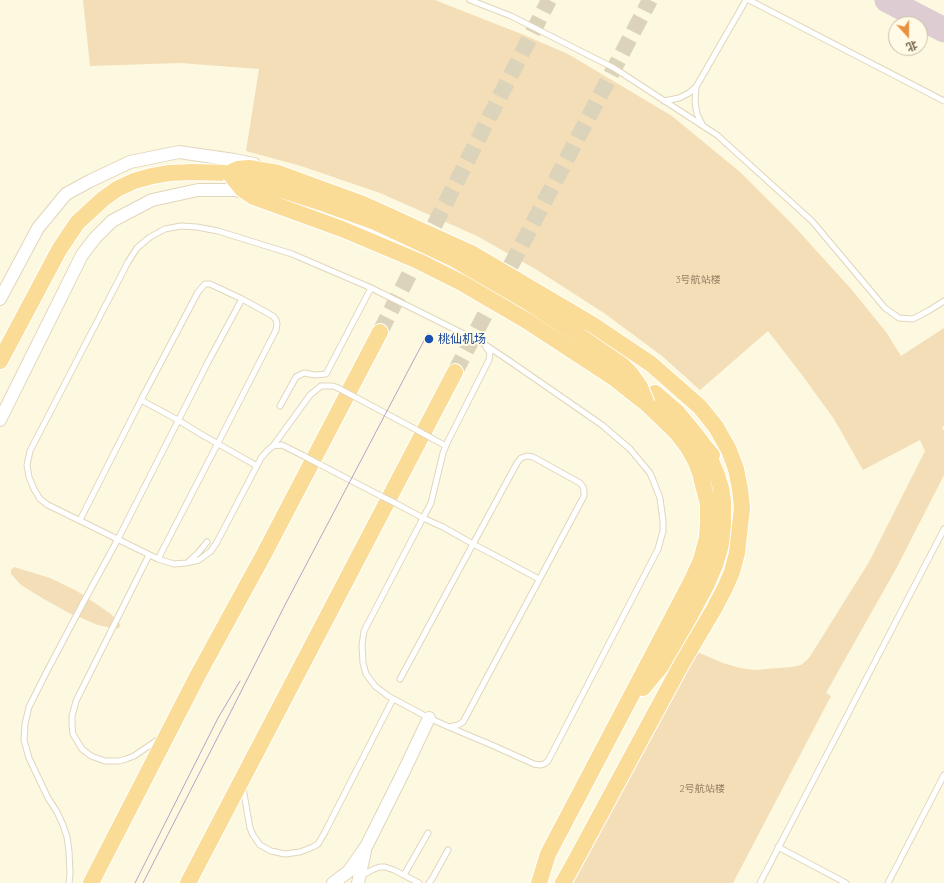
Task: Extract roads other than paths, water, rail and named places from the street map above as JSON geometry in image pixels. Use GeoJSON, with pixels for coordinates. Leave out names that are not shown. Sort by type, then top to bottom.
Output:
{"type":"FeatureCollection","features":[{"type":"Feature","properties":{"kind":"highway"},"geometry":{"type":"LineString","coordinates":[[0,361],[59,250],[77,223],[103,199],[134,181],[170,172],[229,173],[238,169],[249,168],[278,173],[363,204],[471,253],[593,326],[651,364],[700,407],[716,426],[729,450],[736,469],[742,508],[737,553],[732,572],[725,588],[681,665],[563,883]]}},
{"type":"Feature","properties":{"kind":"highway"},"geometry":{"type":"LineString","coordinates":[[229,173],[242,189],[254,197],[342,229],[418,261],[462,283],[527,321],[614,378],[681,417],[715,458],[734,510],[737,553]]}},
{"type":"Feature","properties":{"kind":"highway"},"geometry":{"type":"LineString","coordinates":[[91,883],[199,673],[380,332]]}},
{"type":"Feature","properties":{"kind":"highway"},"geometry":{"type":"LineString","coordinates":[[188,883],[455,372]]}},
{"type":"Feature","properties":{"kind":"highway"},"geometry":{"type":"LineString","coordinates":[[539,883],[548,854],[691,582],[701,560],[707,538],[708,504],[704,486],[695,460],[687,446],[651,399]]}},
{"type":"Feature","properties":{"kind":"highway"},"geometry":{"type":"LineString","coordinates":[[622,714],[667,659],[707,584],[717,558],[723,530],[723,501],[717,475],[705,447]]}},
{"type":"Feature","properties":{"kind":"street"},"geometry":{"type":"LineString","coordinates":[[0,299],[38,228],[66,194],[130,162],[179,152],[234,160],[269,168],[351,195],[450,240],[540,298],[611,349],[636,371],[651,399]]}},
{"type":"Feature","properties":{"kind":"street"},"geometry":{"type":"LineString","coordinates":[[0,420],[82,255],[95,238],[112,221],[152,200],[198,190],[235,190],[324,212],[445,264],[651,399]]}},
{"type":"Feature","properties":{"kind":"street"},"geometry":{"type":"LineString","coordinates":[[334,883],[349,870],[367,845],[429,718]]}},
{"type":"Feature","properties":{"kind":"street"},"geometry":{"type":"LineString","coordinates":[[359,880],[367,845]]}},
{"type":"Feature","properties":{"kind":"lane"},"geometry":{"type":"LineString","coordinates":[[470,0],[511,16],[614,68],[716,136],[812,220],[886,308],[899,318],[913,319],[944,301]]}},
{"type":"Feature","properties":{"kind":"lane"},"geometry":{"type":"LineString","coordinates":[[664,102],[679,98],[696,87],[746,0]]}},
{"type":"Feature","properties":{"kind":"lane"},"geometry":{"type":"LineString","coordinates":[[749,0],[944,101]]}},
{"type":"Feature","properties":{"kind":"lane"},"geometry":{"type":"LineString","coordinates":[[696,87],[695,102],[703,127]]}},
{"type":"Feature","properties":{"kind":"lane"},"geometry":{"type":"LineString","coordinates":[[446,446],[338,388],[333,386],[322,386],[310,396],[273,446],[261,458],[218,542],[199,560],[174,564],[149,555],[48,505],[40,499],[34,489],[27,465],[30,451],[128,262],[137,248],[150,237],[165,229],[181,226],[218,231],[292,254],[371,288],[484,344],[588,414],[630,449],[650,473],[657,489],[662,509],[663,531],[658,549],[548,761],[544,764],[534,764],[429,718],[393,700],[375,686],[366,674],[363,663],[362,645],[364,631],[431,503],[446,446],[489,360],[490,353],[484,344]]}},
{"type":"Feature","properties":{"kind":"lane"},"geometry":{"type":"LineString","coordinates":[[80,520],[141,400],[201,288],[205,284],[210,284],[242,299],[273,316],[277,324],[276,330],[158,559]]}},
{"type":"Feature","properties":{"kind":"lane"},"geometry":{"type":"LineString","coordinates":[[280,406],[296,377],[304,372],[315,375],[326,374],[371,288]]}},
{"type":"Feature","properties":{"kind":"lane"},"geometry":{"type":"LineString","coordinates":[[69,883],[69,851],[67,837],[57,812],[48,798],[29,758],[24,740],[25,724],[30,707],[45,675],[118,540],[178,420],[242,299]]}},
{"type":"Feature","properties":{"kind":"lane"},"geometry":{"type":"LineString","coordinates":[[141,400],[257,466]]}},
{"type":"Feature","properties":{"kind":"lane"},"geometry":{"type":"LineString","coordinates":[[273,446],[282,445],[423,518],[444,527],[539,579]]}},
{"type":"Feature","properties":{"kind":"lane"},"geometry":{"type":"LineString","coordinates":[[400,679],[521,458],[527,456],[533,457],[580,483],[583,487],[584,496],[463,722],[449,727]]}},
{"type":"Feature","properties":{"kind":"lane"},"geometry":{"type":"LineString","coordinates":[[760,883],[944,530]]}},
{"type":"Feature","properties":{"kind":"lane"},"geometry":{"type":"LineString","coordinates":[[186,563],[198,553],[207,542]]}},
{"type":"Feature","properties":{"kind":"lane"},"geometry":{"type":"LineString","coordinates":[[149,555],[76,701],[72,716],[72,726],[73,734],[86,754],[96,759],[111,762],[119,762],[134,756],[169,732]]}},
{"type":"Feature","properties":{"kind":"lane"},"geometry":{"type":"LineString","coordinates":[[241,780],[250,828],[253,836],[260,845],[271,851],[285,854],[300,852],[313,847],[318,844],[325,832],[393,700]]}},
{"type":"Feature","properties":{"kind":"lane"},"geometry":{"type":"LineString","coordinates":[[888,883],[944,775]]}},
{"type":"Feature","properties":{"kind":"lane"},"geometry":{"type":"LineString","coordinates":[[404,876],[428,833]]}},
{"type":"Feature","properties":{"kind":"lane"},"geometry":{"type":"LineString","coordinates":[[778,847],[846,883]]}},
{"type":"Feature","properties":{"kind":"lane"},"geometry":{"type":"LineString","coordinates":[[429,883],[448,850]]}},
{"type":"Feature","properties":{"kind":"lane"},"geometry":{"type":"LineString","coordinates":[[359,880],[374,869],[380,867],[394,870],[420,883]]}},
{"type":"Feature","properties":{"kind":"tunnel"},"geometry":{"type":"LineString","coordinates":[[380,332],[549,0]]}},
{"type":"Feature","properties":{"kind":"tunnel"},"geometry":{"type":"LineString","coordinates":[[455,372],[650,0]]}},
{"type":"Feature","properties":{"kind":"tram line"},"geometry":{"type":"LineString","coordinates":[[143,883],[286,603],[428,333]]}},
{"type":"Feature","properties":{"kind":"tram line"},"geometry":{"type":"LineString","coordinates":[[135,883],[218,718],[240,681]]}},
{"type":"Feature","properties":{"kind":"place","name":"桃仙机场"},"geometry":{"type":"Point","coordinates":[429,339]}}]}
